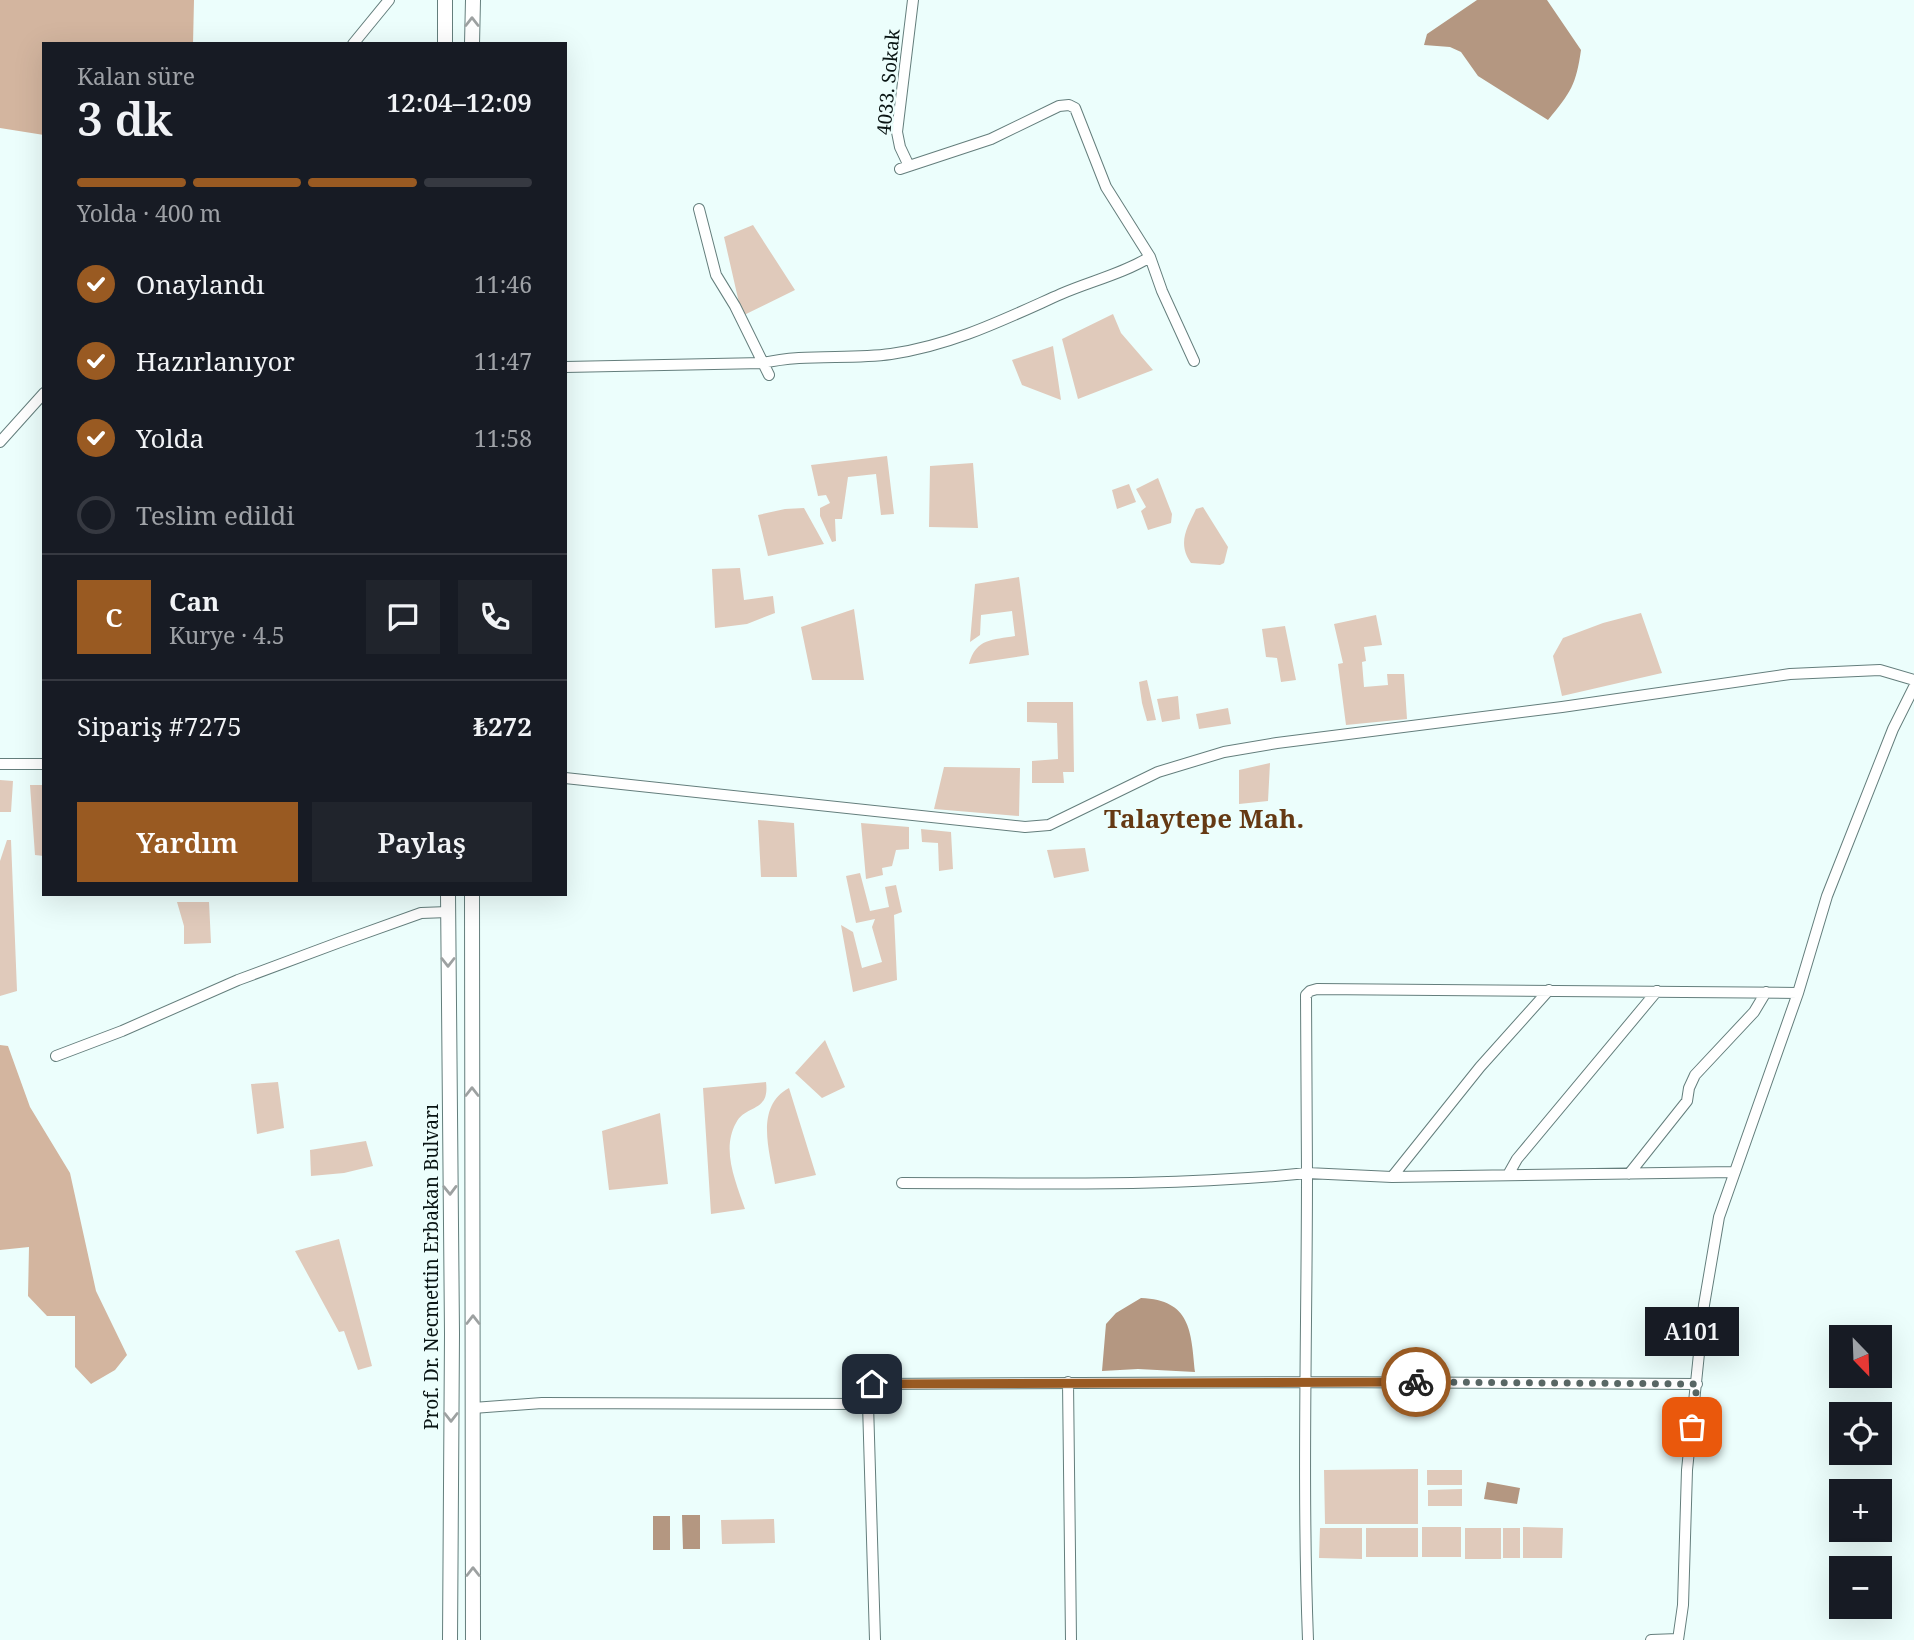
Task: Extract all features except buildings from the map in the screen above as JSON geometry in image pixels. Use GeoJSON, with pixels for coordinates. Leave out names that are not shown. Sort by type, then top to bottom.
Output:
{"type":"FeatureCollection","features":[{"type":"Feature","properties":{"kind":"main road"},"geometry":{"type":"LineString","coordinates":[[445,0],[445,42]]}},
{"type":"Feature","properties":{"kind":"main road"},"geometry":{"type":"LineString","coordinates":[[472,0],[472,42]]}},
{"type":"Feature","properties":{"kind":"main road","name":"Prof. Dr. Necmettin Erbakan Bulvarı"},"geometry":{"type":"LineString","coordinates":[[448,896],[452,1334],[450,1640]]}},
{"type":"Feature","properties":{"kind":"main road"},"geometry":{"type":"LineString","coordinates":[[472,896],[473,1640]]}},
{"type":"Feature","properties":{"kind":"street"},"geometry":{"type":"LineString","coordinates":[[355,42],[389,0]]}},
{"type":"Feature","properties":{"kind":"street","name":"4033. Sokak"},"geometry":{"type":"LineString","coordinates":[[914,0],[897,132],[905,167],[991,139],[1059,106],[1069,105],[1075,108],[1106,187],[1150,257]]}},
{"type":"Feature","properties":{"kind":"street"},"geometry":{"type":"LineString","coordinates":[[699,209],[716,275],[735,306],[769,375]]}},
{"type":"Feature","properties":{"kind":"street"},"geometry":{"type":"LineString","coordinates":[[567,367],[763,363],[786,358],[887,354],[932,347],[1137,265],[1150,257],[1194,361]]}},
{"type":"Feature","properties":{"kind":"street"},"geometry":{"type":"LineString","coordinates":[[0,442],[42,395]]}},
{"type":"Feature","properties":{"kind":"street"},"geometry":{"type":"LineString","coordinates":[[567,778],[1025,827],[1049,825],[1158,772],[1224,752],[1277,743],[1562,707],[1790,674],[1880,670],[1914,680]]}},
{"type":"Feature","properties":{"kind":"street"},"geometry":{"type":"LineString","coordinates":[[1651,1640],[1678,1639],[1683,1605],[1686,1470],[1704,1304],[1719,1217],[1798,993],[1827,896],[1893,729],[1914,687]]}},
{"type":"Feature","properties":{"kind":"street"},"geometry":{"type":"LineString","coordinates":[[0,764],[42,764]]}},
{"type":"Feature","properties":{"kind":"street"},"geometry":{"type":"LineString","coordinates":[[56,1056],[122,1031],[238,980],[340,942],[421,913],[448,912]]}},
{"type":"Feature","properties":{"kind":"street"},"geometry":{"type":"LineString","coordinates":[[1308,1640],[1304,1540],[1307,1173],[1304,1001],[1310,990],[1798,993]]}},
{"type":"Feature","properties":{"kind":"street"},"geometry":{"type":"LineString","coordinates":[[1392,1177],[1480,1068],[1549,990]]}},
{"type":"Feature","properties":{"kind":"street"},"geometry":{"type":"LineString","coordinates":[[1508,1175],[1517,1159],[1657,991]]}},
{"type":"Feature","properties":{"kind":"street"},"geometry":{"type":"LineString","coordinates":[[1629,1174],[1687,1101],[1695,1075],[1754,1012],[1766,992]]}},
{"type":"Feature","properties":{"kind":"street"},"geometry":{"type":"LineString","coordinates":[[902,1183],[1123,1183],[1307,1173],[1392,1177],[1734,1172]]}},
{"type":"Feature","properties":{"kind":"street"},"geometry":{"type":"LineString","coordinates":[[1068,1382],[1071,1640]]}},
{"type":"Feature","properties":{"kind":"street"},"geometry":{"type":"LineString","coordinates":[[872,1384],[1697,1384]]}},
{"type":"Feature","properties":{"kind":"street"},"geometry":{"type":"LineString","coordinates":[[473,1408],[555,1403],[868,1404],[875,1640]]}},
{"type":"Feature","properties":{"kind":"shaded area"},"geometry":{"type":"Polygon","coordinates":[[[0,0],[194,0],[193,42],[42,42],[42,135],[0,128],[0,0]]]}},
{"type":"Feature","properties":{"kind":"shaded area"},"geometry":{"type":"Polygon","coordinates":[[[1477,0],[1547,0],[1581,50],[1571,88],[1548,120],[1478,76],[1461,52],[1450,47],[1424,45],[1427,34],[1477,0]]]}},
{"type":"Feature","properties":{"kind":"shaded area"},"geometry":{"type":"Polygon","coordinates":[[[753,225],[795,290],[742,316],[724,237],[753,225]]]}},
{"type":"Feature","properties":{"kind":"shaded area"},"geometry":{"type":"Polygon","coordinates":[[[1113,314],[1121,333],[1153,370],[1078,399],[1062,339],[1113,314]]]}},
{"type":"Feature","properties":{"kind":"shaded area"},"geometry":{"type":"Polygon","coordinates":[[[1053,346],[1061,400],[1022,385],[1012,360],[1053,346]]]}},
{"type":"Feature","properties":{"kind":"shaded area"},"geometry":{"type":"Polygon","coordinates":[[[887,456],[894,514],[881,515],[876,474],[848,477],[842,519],[835,519],[836,541],[832,542],[820,516],[820,508],[830,503],[826,495],[818,496],[811,465],[887,456]]]}},
{"type":"Feature","properties":{"kind":"shaded area"},"geometry":{"type":"Polygon","coordinates":[[[973,463],[978,528],[929,527],[930,466],[973,463]]]}},
{"type":"Feature","properties":{"kind":"shaded area"},"geometry":{"type":"Polygon","coordinates":[[[1158,478],[1172,514],[1171,523],[1148,530],[1141,511],[1146,507],[1136,489],[1158,478]]]}},
{"type":"Feature","properties":{"kind":"shaded area"},"geometry":{"type":"Polygon","coordinates":[[[1129,484],[1136,502],[1117,509],[1112,490],[1129,484]]]}},
{"type":"Feature","properties":{"kind":"shaded area"},"geometry":{"type":"Polygon","coordinates":[[[1203,507],[1228,547],[1224,563],[1220,565],[1191,563],[1187,556],[1184,542],[1189,523],[1196,509],[1203,507]]]}},
{"type":"Feature","properties":{"kind":"shaded area"},"geometry":{"type":"Polygon","coordinates":[[[804,508],[824,544],[768,556],[758,515],[804,508]]]}},
{"type":"Feature","properties":{"kind":"shaded area"},"geometry":{"type":"Polygon","coordinates":[[[740,568],[744,600],[773,596],[775,613],[747,624],[715,628],[712,569],[740,568]]]}},
{"type":"Feature","properties":{"kind":"shaded area"},"geometry":{"type":"Polygon","coordinates":[[[1019,577],[1029,655],[969,664],[972,655],[981,645],[1015,636],[1012,611],[981,615],[980,635],[970,642],[975,584],[1019,577]]]}},
{"type":"Feature","properties":{"kind":"shaded area"},"geometry":{"type":"Polygon","coordinates":[[[854,609],[864,680],[812,680],[801,627],[854,609]]]}},
{"type":"Feature","properties":{"kind":"shaded area"},"geometry":{"type":"Polygon","coordinates":[[[1641,613],[1662,673],[1562,696],[1553,656],[1563,638],[1641,613]]]}},
{"type":"Feature","properties":{"kind":"shaded area"},"geometry":{"type":"Polygon","coordinates":[[[1376,615],[1382,645],[1364,647],[1364,687],[1388,685],[1387,674],[1404,674],[1407,719],[1346,725],[1338,664],[1343,663],[1334,624],[1376,615]]]}},
{"type":"Feature","properties":{"kind":"shaded area"},"geometry":{"type":"Polygon","coordinates":[[[1285,626],[1296,680],[1281,682],[1277,658],[1266,657],[1262,629],[1285,626]]]}},
{"type":"Feature","properties":{"kind":"shaded area"},"geometry":{"type":"Polygon","coordinates":[[[1147,680],[1156,720],[1147,721],[1139,682],[1147,680]]]}},
{"type":"Feature","properties":{"kind":"shaded area"},"geometry":{"type":"Polygon","coordinates":[[[1178,696],[1180,719],[1162,722],[1157,699],[1178,696]]]}},
{"type":"Feature","properties":{"kind":"shaded area"},"geometry":{"type":"Polygon","coordinates":[[[1027,702],[1073,702],[1074,772],[1063,772],[1064,783],[1032,783],[1032,761],[1058,759],[1057,723],[1027,722],[1027,702]]]}},
{"type":"Feature","properties":{"kind":"shaded area"},"geometry":{"type":"Polygon","coordinates":[[[1228,708],[1231,724],[1199,729],[1196,714],[1228,708]]]}},
{"type":"Feature","properties":{"kind":"shaded area"},"geometry":{"type":"Polygon","coordinates":[[[1270,763],[1268,801],[1239,804],[1239,770],[1270,763]]]}},
{"type":"Feature","properties":{"kind":"shaded area"},"geometry":{"type":"Polygon","coordinates":[[[944,767],[1020,768],[1019,816],[934,809],[944,767]]]}},
{"type":"Feature","properties":{"kind":"shaded area"},"geometry":{"type":"Polygon","coordinates":[[[0,780],[13,781],[11,812],[0,812],[0,780]]]}},
{"type":"Feature","properties":{"kind":"shaded area"},"geometry":{"type":"Polygon","coordinates":[[[30,785],[42,785],[42,856],[35,855],[30,785]]]}},
{"type":"Feature","properties":{"kind":"shaded area"},"geometry":{"type":"Polygon","coordinates":[[[758,820],[794,823],[797,877],[761,877],[758,820]]]}},
{"type":"Feature","properties":{"kind":"shaded area"},"geometry":{"type":"Polygon","coordinates":[[[861,823],[909,827],[909,849],[896,850],[892,866],[882,868],[883,875],[866,879],[861,823]]]}},
{"type":"Feature","properties":{"kind":"shaded area"},"geometry":{"type":"Polygon","coordinates":[[[921,829],[951,832],[953,869],[939,871],[938,843],[922,842],[921,829]]]}},
{"type":"Feature","properties":{"kind":"shaded area"},"geometry":{"type":"Polygon","coordinates":[[[7,840],[11,840],[17,991],[0,996],[0,861],[7,840]]]}},
{"type":"Feature","properties":{"kind":"shaded area"},"geometry":{"type":"Polygon","coordinates":[[[1085,848],[1089,871],[1054,878],[1047,850],[1085,848]]]}},
{"type":"Feature","properties":{"kind":"shaded area"},"geometry":{"type":"Polygon","coordinates":[[[860,873],[870,911],[889,907],[885,887],[896,885],[902,912],[894,915],[897,980],[853,992],[841,925],[853,932],[862,968],[882,962],[872,927],[875,919],[856,923],[846,876],[860,873]]]}},
{"type":"Feature","properties":{"kind":"shaded area"},"geometry":{"type":"Polygon","coordinates":[[[177,902],[209,902],[211,943],[184,944],[184,926],[177,902]]]}},
{"type":"Feature","properties":{"kind":"shaded area"},"geometry":{"type":"Polygon","coordinates":[[[825,1040],[845,1087],[822,1098],[795,1073],[825,1040]]]}},
{"type":"Feature","properties":{"kind":"shaded area"},"geometry":{"type":"Polygon","coordinates":[[[0,1045],[8,1046],[30,1107],[70,1173],[96,1291],[127,1355],[115,1370],[91,1384],[75,1367],[75,1316],[47,1316],[28,1296],[29,1247],[0,1250],[0,1045]]]}},
{"type":"Feature","properties":{"kind":"shaded area"},"geometry":{"type":"Polygon","coordinates":[[[278,1082],[284,1128],[257,1134],[251,1084],[278,1082]]]}},
{"type":"Feature","properties":{"kind":"shaded area"},"geometry":{"type":"Polygon","coordinates":[[[766,1082],[764,1099],[761,1104],[740,1117],[730,1144],[734,1177],[745,1209],[711,1214],[703,1088],[766,1082]]]}},
{"type":"Feature","properties":{"kind":"shaded area"},"geometry":{"type":"Polygon","coordinates":[[[789,1088],[816,1175],[775,1184],[768,1145],[768,1118],[778,1096],[789,1088]]]}},
{"type":"Feature","properties":{"kind":"shaded area"},"geometry":{"type":"Polygon","coordinates":[[[660,1113],[668,1184],[609,1190],[602,1131],[660,1113]]]}},
{"type":"Feature","properties":{"kind":"shaded area"},"geometry":{"type":"Polygon","coordinates":[[[366,1141],[373,1166],[344,1173],[311,1176],[310,1150],[366,1141]]]}},
{"type":"Feature","properties":{"kind":"shaded area"},"geometry":{"type":"Polygon","coordinates":[[[339,1239],[372,1366],[358,1370],[344,1331],[339,1332],[295,1251],[339,1239]]]}},
{"type":"Feature","properties":{"kind":"shaded area"},"geometry":{"type":"Polygon","coordinates":[[[1141,1298],[1158,1300],[1179,1311],[1189,1331],[1195,1372],[1138,1369],[1102,1371],[1106,1324],[1116,1313],[1141,1298]]]}},
{"type":"Feature","properties":{"kind":"shaded area"},"geometry":{"type":"Polygon","coordinates":[[[1418,1469],[1418,1524],[1325,1524],[1324,1470],[1418,1469]]]}},
{"type":"Feature","properties":{"kind":"shaded area"},"geometry":{"type":"Polygon","coordinates":[[[1427,1470],[1462,1470],[1462,1485],[1427,1485],[1427,1470]]]}},
{"type":"Feature","properties":{"kind":"shaded area"},"geometry":{"type":"Polygon","coordinates":[[[1487,1482],[1520,1488],[1517,1504],[1484,1499],[1487,1482]]]}},
{"type":"Feature","properties":{"kind":"shaded area"},"geometry":{"type":"Polygon","coordinates":[[[1462,1489],[1462,1506],[1428,1506],[1428,1490],[1462,1489]]]}},
{"type":"Feature","properties":{"kind":"shaded area"},"geometry":{"type":"Polygon","coordinates":[[[682,1515],[700,1515],[700,1549],[683,1549],[682,1515]]]}},
{"type":"Feature","properties":{"kind":"shaded area"},"geometry":{"type":"Polygon","coordinates":[[[653,1516],[670,1516],[670,1550],[653,1550],[653,1516]]]}},
{"type":"Feature","properties":{"kind":"shaded area"},"geometry":{"type":"Polygon","coordinates":[[[774,1519],[775,1543],[722,1544],[721,1520],[774,1519]]]}},
{"type":"Feature","properties":{"kind":"shaded area"},"geometry":{"type":"Polygon","coordinates":[[[1422,1527],[1461,1527],[1461,1557],[1422,1557],[1422,1527]]]}},
{"type":"Feature","properties":{"kind":"shaded area"},"geometry":{"type":"Polygon","coordinates":[[[1523,1527],[1563,1528],[1562,1558],[1523,1558],[1523,1527]]]}},
{"type":"Feature","properties":{"kind":"shaded area"},"geometry":{"type":"Polygon","coordinates":[[[1320,1528],[1362,1528],[1362,1559],[1319,1558],[1320,1528]]]}},
{"type":"Feature","properties":{"kind":"shaded area"},"geometry":{"type":"Polygon","coordinates":[[[1366,1528],[1418,1528],[1418,1557],[1366,1557],[1366,1528]]]}},
{"type":"Feature","properties":{"kind":"shaded area"},"geometry":{"type":"Polygon","coordinates":[[[1465,1528],[1501,1528],[1501,1559],[1465,1559],[1465,1528]]]}},
{"type":"Feature","properties":{"kind":"shaded area"},"geometry":{"type":"Polygon","coordinates":[[[1503,1528],[1520,1528],[1520,1558],[1503,1558],[1503,1528]]]}},
{"type":"Feature","properties":{"kind":"way so far"},"geometry":{"type":"LineString","coordinates":[[1416,1382],[1697,1384],[1692,1427]]}},
{"type":"Feature","properties":{"kind":"place","name":"A101"},"geometry":{"type":"Point","coordinates":[1692,1427]}},
{"type":"Feature","properties":{"kind":"district","name":"Talaytepe Mah."},"geometry":{"type":"Point","coordinates":[1204,819]}},
{"type":"Feature","properties":{"kind":"route"},"geometry":{"type":"LineString","coordinates":[[872,1384],[1416,1382]]}}]}
